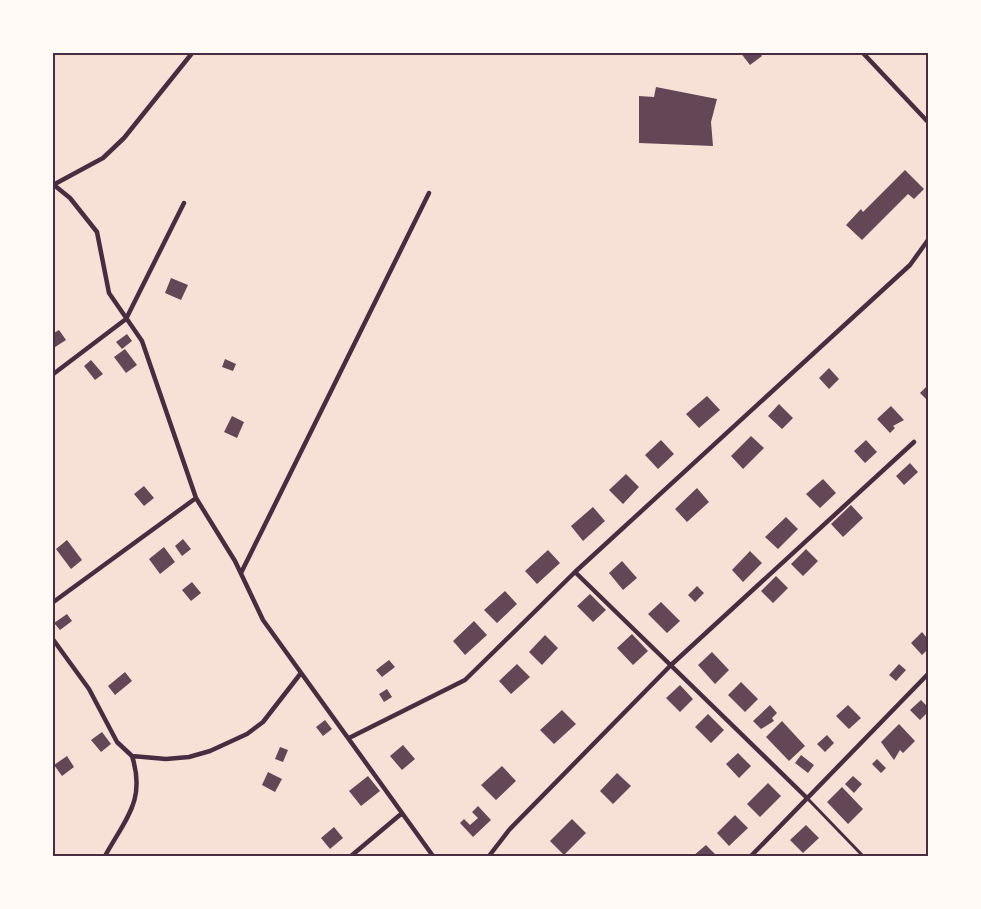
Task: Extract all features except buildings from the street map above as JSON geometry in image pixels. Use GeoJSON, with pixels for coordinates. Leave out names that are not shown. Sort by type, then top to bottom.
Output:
{"type":"FeatureCollection","features":[{"type":"Feature","properties":{"kind":"street"},"geometry":{"type":"LineString","coordinates":[[193,52],[124,138],[103,158],[53,185],[70,198],[97,232],[109,293],[142,340],[196,498],[241,573],[263,620],[349,738],[400,814],[433,856]]}},
{"type":"Feature","properties":{"kind":"street"},"geometry":{"type":"LineString","coordinates":[[862,52],[928,122]]}},
{"type":"Feature","properties":{"kind":"street"},"geometry":{"type":"LineString","coordinates":[[241,573],[429,193]]}},
{"type":"Feature","properties":{"kind":"street"},"geometry":{"type":"LineString","coordinates":[[52,375],[126,319],[184,203]]}},
{"type":"Feature","properties":{"kind":"street"},"geometry":{"type":"LineString","coordinates":[[349,738],[465,680],[575,572],[910,265],[928,240]]}},
{"type":"Feature","properties":{"kind":"street"},"geometry":{"type":"LineString","coordinates":[[489,856],[509,830],[671,665],[914,441]]}},
{"type":"Feature","properties":{"kind":"street"},"geometry":{"type":"LineString","coordinates":[[52,603],[196,498]]}},
{"type":"Feature","properties":{"kind":"street"},"geometry":{"type":"LineString","coordinates":[[575,572],[807,798],[863,856]]}},
{"type":"Feature","properties":{"kind":"street"},"geometry":{"type":"LineString","coordinates":[[52,638],[88,689],[117,742],[132,756],[139,777],[137,797],[105,856]]}},
{"type":"Feature","properties":{"kind":"street"},"geometry":{"type":"LineString","coordinates":[[132,756],[166,759],[189,757],[210,751],[247,734],[263,722],[302,673]]}},
{"type":"Feature","properties":{"kind":"street"},"geometry":{"type":"LineString","coordinates":[[750,856],[928,674]]}},
{"type":"Feature","properties":{"kind":"street"},"geometry":{"type":"LineString","coordinates":[[351,856],[400,814]]}}]}
